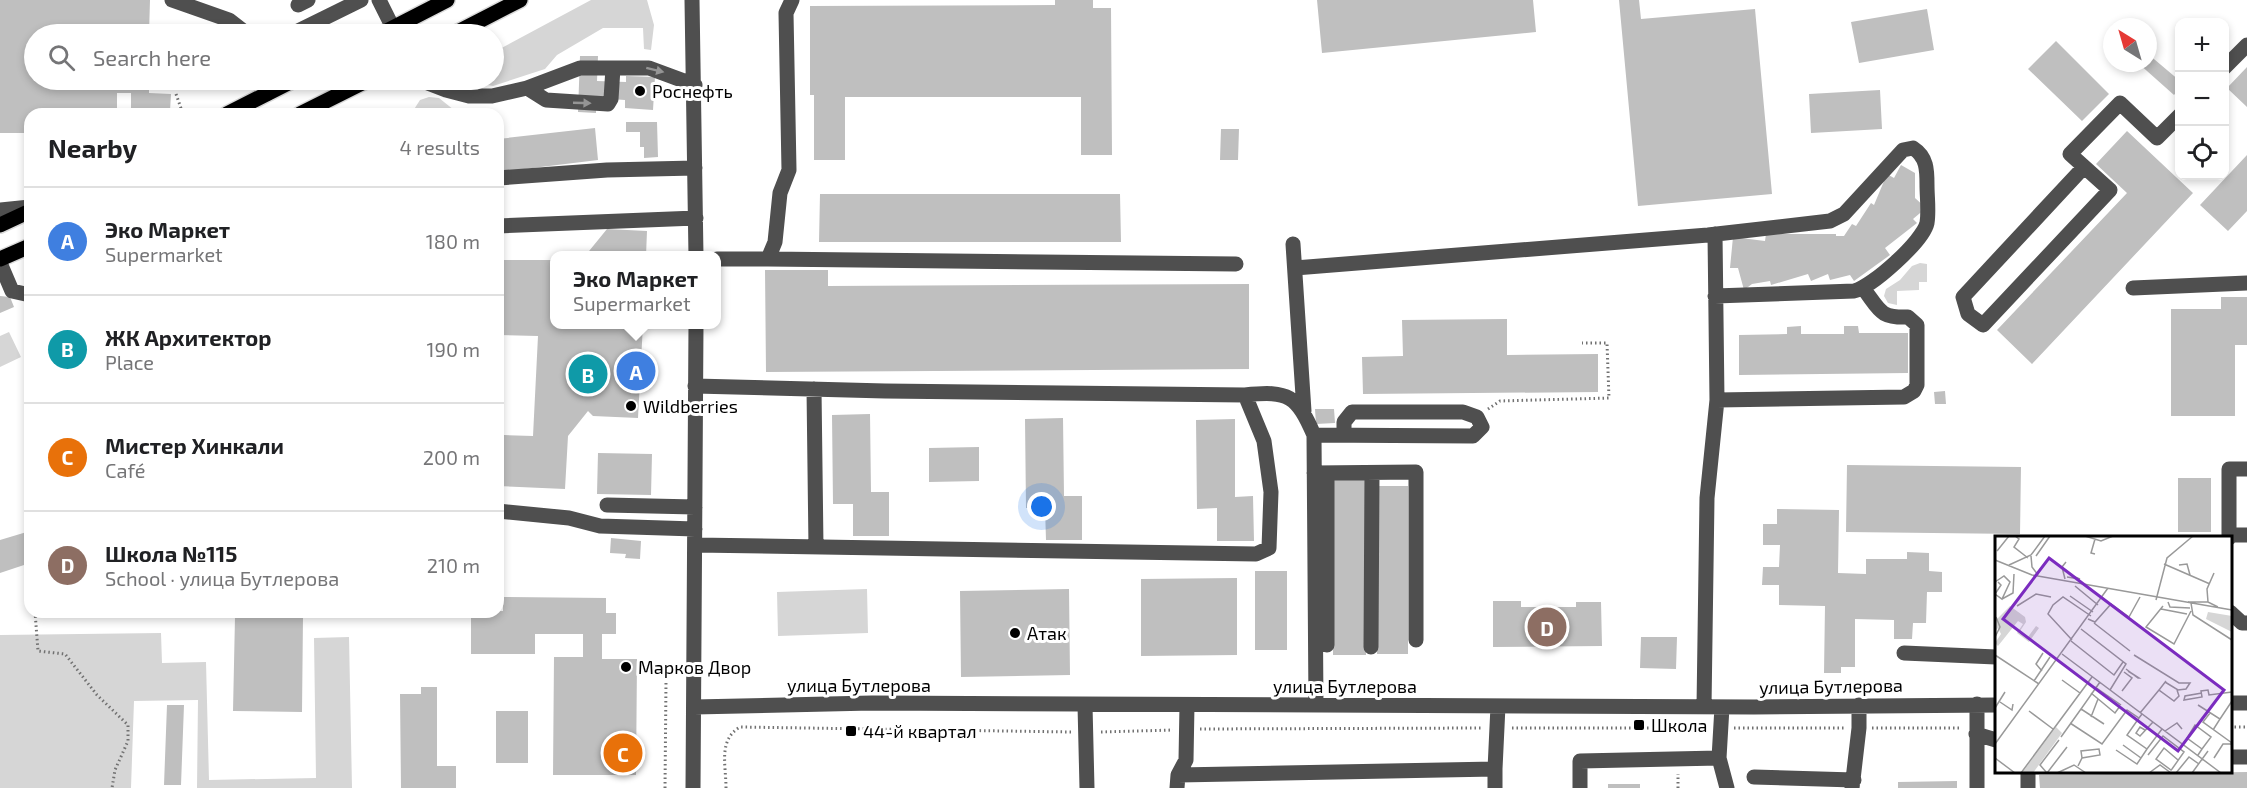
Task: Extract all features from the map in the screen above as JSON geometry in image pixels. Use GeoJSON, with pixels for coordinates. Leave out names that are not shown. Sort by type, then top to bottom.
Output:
{"type":"FeatureCollection","features":[{"type":"Feature","properties":{"kind":"main road"},"geometry":{"type":"LineString","coordinates":[[401,24],[447,0]]}},
{"type":"Feature","properties":{"kind":"main road"},"geometry":{"type":"LineString","coordinates":[[479,24],[520,0]]}},
{"type":"Feature","properties":{"kind":"main road"},"geometry":{"type":"LineString","coordinates":[[235,108],[260,90]]}},
{"type":"Feature","properties":{"kind":"main road"},"geometry":{"type":"LineString","coordinates":[[312,108],[348,90]]}},
{"type":"Feature","properties":{"kind":"main road"},"geometry":{"type":"LineString","coordinates":[[0,225],[24,212]]}},
{"type":"Feature","properties":{"kind":"main road"},"geometry":{"type":"LineString","coordinates":[[0,259],[24,249]]}},
{"type":"Feature","properties":{"kind":"street"},"geometry":{"type":"LineString","coordinates":[[172,0],[229,20],[234,24]]}},
{"type":"Feature","properties":{"kind":"street"},"geometry":{"type":"LineString","coordinates":[[312,24],[361,0]]}},
{"type":"Feature","properties":{"kind":"street"},"geometry":{"type":"LineString","coordinates":[[379,0],[385,24]]}},
{"type":"Feature","properties":{"kind":"street"},"geometry":{"type":"LineString","coordinates":[[683,0],[693,29]]}},
{"type":"Feature","properties":{"kind":"street"},"geometry":{"type":"LineString","coordinates":[[692,0],[696,251]]}},
{"type":"Feature","properties":{"kind":"street"},"geometry":{"type":"LineString","coordinates":[[768,259],[775,242],[780,193],[789,170],[786,13],[792,0]]}},
{"type":"Feature","properties":{"kind":"street"},"geometry":{"type":"LineString","coordinates":[[2229,63],[2247,45]]}},
{"type":"Feature","properties":{"kind":"street"},"geometry":{"type":"LineString","coordinates":[[446,90],[469,96],[492,96],[527,88],[580,68],[658,69],[695,85]]}},
{"type":"Feature","properties":{"kind":"street"},"geometry":{"type":"LineString","coordinates":[[527,88],[546,100],[608,104],[611,99],[613,68]]}},
{"type":"Feature","properties":{"kind":"street"},"geometry":{"type":"LineString","coordinates":[[466,90],[469,96]]}},
{"type":"Feature","properties":{"kind":"street"},"geometry":{"type":"LineString","coordinates":[[2084,167],[1963,297],[1968,314],[1983,325],[2110,190],[2070,154],[2120,103],[2157,138],[2175,120]]}},
{"type":"Feature","properties":{"kind":"street"},"geometry":{"type":"LineString","coordinates":[[1295,268],[1715,234],[1835,220],[1844,214],[1900,153],[1907,148],[1913,148],[1922,156],[1926,169],[1928,217],[1925,228],[1911,248],[1863,288],[1854,291],[1715,297]]}},
{"type":"Feature","properties":{"kind":"street"},"geometry":{"type":"LineString","coordinates":[[504,178],[607,170],[695,168]]}},
{"type":"Feature","properties":{"kind":"street"},"geometry":{"type":"LineString","coordinates":[[0,210],[24,209]]}},
{"type":"Feature","properties":{"kind":"street"},"geometry":{"type":"LineString","coordinates":[[504,226],[696,218]]}},
{"type":"Feature","properties":{"kind":"street"},"geometry":{"type":"LineString","coordinates":[[1704,707],[1707,508],[1717,400],[1715,234]]}},
{"type":"Feature","properties":{"kind":"street"},"geometry":{"type":"LineString","coordinates":[[1293,244],[1304,411],[1314,435],[1320,473],[1327,645]]}},
{"type":"Feature","properties":{"kind":"street"},"geometry":{"type":"LineString","coordinates":[[721,259],[1236,264]]}},
{"type":"Feature","properties":{"kind":"street"},"geometry":{"type":"LineString","coordinates":[[0,263],[12,291],[24,294]]}},
{"type":"Feature","properties":{"kind":"street"},"geometry":{"type":"LineString","coordinates":[[2133,288],[2247,283]]}},
{"type":"Feature","properties":{"kind":"street"},"geometry":{"type":"LineString","coordinates":[[1717,400],[1904,397],[1911,394],[1917,386],[1917,325],[1908,317],[1891,317],[1883,314],[1863,288]]}},
{"type":"Feature","properties":{"kind":"street"},"geometry":{"type":"LineString","coordinates":[[693,788],[696,329]]}},
{"type":"Feature","properties":{"kind":"street"},"geometry":{"type":"LineString","coordinates":[[695,386],[1245,395],[1262,393],[1287,395],[1304,411]]}},
{"type":"Feature","properties":{"kind":"street"},"geometry":{"type":"LineString","coordinates":[[814,389],[816,547]]}},
{"type":"Feature","properties":{"kind":"street"},"geometry":{"type":"LineString","coordinates":[[695,545],[1256,554],[1269,548],[1271,492],[1264,441],[1245,395]]}},
{"type":"Feature","properties":{"kind":"street"},"geometry":{"type":"LineString","coordinates":[[1314,435],[1473,436],[1482,427],[1477,417],[1463,412],[1352,412],[1344,422],[1344,435]]}},
{"type":"Feature","properties":{"kind":"street"},"geometry":{"type":"LineString","coordinates":[[2247,469],[2229,469],[2229,536],[2247,535]]}},
{"type":"Feature","properties":{"kind":"street"},"geometry":{"type":"LineString","coordinates":[[1320,473],[1416,472],[1416,640]]}},
{"type":"Feature","properties":{"kind":"street"},"geometry":{"type":"LineString","coordinates":[[1317,705],[1320,473]]}},
{"type":"Feature","properties":{"kind":"street"},"geometry":{"type":"LineString","coordinates":[[1371,646],[1372,473]]}},
{"type":"Feature","properties":{"kind":"street"},"geometry":{"type":"LineString","coordinates":[[607,505],[695,507]]}},
{"type":"Feature","properties":{"kind":"street"},"geometry":{"type":"LineString","coordinates":[[504,512],[568,518],[600,526],[695,529]]}},
{"type":"Feature","properties":{"kind":"street"},"geometry":{"type":"LineString","coordinates":[[2232,614],[2242,623],[2247,623]]}},
{"type":"Feature","properties":{"kind":"street"},"geometry":{"type":"LineString","coordinates":[[1904,653],[1995,657]]}},
{"type":"Feature","properties":{"kind":"street","name":"улица Бутлерова"},"geometry":{"type":"LineString","coordinates":[[694,707],[872,703],[1704,707],[1995,705]]}},
{"type":"Feature","properties":{"kind":"street"},"geometry":{"type":"LineString","coordinates":[[1977,704],[1977,788]]}},
{"type":"Feature","properties":{"kind":"street"},"geometry":{"type":"LineString","coordinates":[[1085,705],[1087,788]]}},
{"type":"Feature","properties":{"kind":"street"},"geometry":{"type":"LineString","coordinates":[[1187,705],[1186,760],[1178,782],[1495,769]]}},
{"type":"Feature","properties":{"kind":"street"},"geometry":{"type":"LineString","coordinates":[[1754,777],[1853,784],[1859,705]]}},
{"type":"Feature","properties":{"kind":"street"},"geometry":{"type":"LineString","coordinates":[[1495,788],[1498,706]]}},
{"type":"Feature","properties":{"kind":"street"},"geometry":{"type":"LineString","coordinates":[[1722,707],[1719,758],[1726,788]]}},
{"type":"Feature","properties":{"kind":"street"},"geometry":{"type":"LineString","coordinates":[[1976,731],[1995,740]]}},
{"type":"Feature","properties":{"kind":"street"},"geometry":{"type":"LineString","coordinates":[[2232,757],[2247,756]]}},
{"type":"Feature","properties":{"kind":"street"},"geometry":{"type":"LineString","coordinates":[[1580,788],[1580,761],[1719,758]]}},
{"type":"Feature","properties":{"kind":"path"},"geometry":{"type":"LineString","coordinates":[[176,90],[181,108]]}},
{"type":"Feature","properties":{"kind":"path"},"geometry":{"type":"LineString","coordinates":[[1477,417],[1500,400],[1608,398],[1607,343],[1582,343]]}},
{"type":"Feature","properties":{"kind":"path"},"geometry":{"type":"LineString","coordinates":[[35,618],[38,651],[65,654],[97,695],[128,725],[128,741],[115,770],[112,788]]}},
{"type":"Feature","properties":{"kind":"path"},"geometry":{"type":"LineString","coordinates":[[665,788],[666,681]]}},
{"type":"Feature","properties":{"kind":"path"},"geometry":{"type":"LineString","coordinates":[[726,788],[725,741],[730,733],[740,727],[1086,732],[1186,729],[1498,728],[1859,728],[1976,731]]}},
{"type":"Feature","properties":{"kind":"shaded area"},"geometry":{"type":"Polygon","coordinates":[[[591,0],[647,0],[654,25],[651,50],[644,49],[643,28],[603,28],[557,55],[545,69],[504,82],[504,47],[591,0]]]}},
{"type":"Feature","properties":{"kind":"shaded area"},"geometry":{"type":"Polygon","coordinates":[[[429,97],[439,98],[452,108],[415,108],[420,100],[429,97]]]}},
{"type":"Feature","properties":{"kind":"shaded area"},"geometry":{"type":"Polygon","coordinates":[[[1920,263],[1927,264],[1927,282],[1919,282],[1919,290],[1897,291],[1897,305],[1888,303],[1884,296],[1886,289],[1900,280],[1912,266],[1920,263]]]}},
{"type":"Feature","properties":{"kind":"shaded area"},"geometry":{"type":"Polygon","coordinates":[[[9,332],[21,357],[0,367],[0,336],[9,332]]]}},
{"type":"Feature","properties":{"kind":"shaded area"},"geometry":{"type":"Polygon","coordinates":[[[867,589],[868,633],[778,636],[777,592],[867,589]]]}},
{"type":"Feature","properties":{"kind":"shaded area"},"geometry":{"type":"Polygon","coordinates":[[[161,633],[162,663],[206,662],[209,780],[316,778],[314,638],[349,637],[352,788],[197,788],[198,700],[134,701],[131,788],[0,788],[0,635],[161,633]]]}},
{"type":"Feature","properties":{"kind":"building"},"geometry":{"type":"Polygon","coordinates":[[[0,0],[150,0],[149,24],[24,24],[24,90],[149,90],[149,93],[171,94],[170,108],[131,108],[131,93],[117,93],[117,108],[24,108],[24,133],[0,133],[0,0]]]}},
{"type":"Feature","properties":{"kind":"building"},"geometry":{"type":"Polygon","coordinates":[[[1055,0],[1093,0],[1093,8],[1111,8],[1112,155],[1081,155],[1081,97],[845,97],[845,160],[814,160],[814,95],[810,95],[810,6],[1055,5],[1055,0]]]}},
{"type":"Feature","properties":{"kind":"building"},"geometry":{"type":"Polygon","coordinates":[[[1317,0],[1533,0],[1536,32],[1322,53],[1317,0]]]}},
{"type":"Feature","properties":{"kind":"building"},"geometry":{"type":"Polygon","coordinates":[[[1619,0],[1639,0],[1641,19],[1755,9],[1772,194],[1638,206],[1619,0]]]}},
{"type":"Feature","properties":{"kind":"building"},"geometry":{"type":"Polygon","coordinates":[[[1927,9],[1934,50],[1859,63],[1851,22],[1927,9]]]}},
{"type":"Feature","properties":{"kind":"building"},"geometry":{"type":"Polygon","coordinates":[[[2056,41],[2109,94],[2082,121],[2028,69],[2056,41]]]}},
{"type":"Feature","properties":{"kind":"building"},"geometry":{"type":"Polygon","coordinates":[[[580,56],[598,56],[597,81],[626,82],[626,76],[655,77],[653,110],[625,108],[625,100],[596,98],[596,113],[578,112],[580,56]]]}},
{"type":"Feature","properties":{"kind":"building"},"geometry":{"type":"Polygon","coordinates":[[[2157,62],[2175,77],[2174,95],[2148,72],[2157,72],[2157,62]]]}},
{"type":"Feature","properties":{"kind":"building"},"geometry":{"type":"Polygon","coordinates":[[[2247,67],[2247,107],[2229,90],[2229,86],[2247,67]]]}},
{"type":"Feature","properties":{"kind":"building"},"geometry":{"type":"Polygon","coordinates":[[[1880,90],[1882,129],[1811,133],[1809,94],[1880,90]]]}},
{"type":"Feature","properties":{"kind":"building"},"geometry":{"type":"Polygon","coordinates":[[[626,122],[657,122],[658,157],[644,158],[644,147],[640,147],[640,132],[626,132],[626,122]]]}},
{"type":"Feature","properties":{"kind":"building"},"geometry":{"type":"Polygon","coordinates":[[[595,128],[598,160],[504,171],[504,138],[595,128]]]}},
{"type":"Feature","properties":{"kind":"building"},"geometry":{"type":"Polygon","coordinates":[[[1221,129],[1239,129],[1238,160],[1220,160],[1221,129]]]}},
{"type":"Feature","properties":{"kind":"building"},"geometry":{"type":"Polygon","coordinates":[[[2127,131],[2175,176],[2175,180],[2179,180],[2193,193],[2032,364],[1997,330],[2127,193],[2096,164],[2127,131]]]}},
{"type":"Feature","properties":{"kind":"building"},"geometry":{"type":"Polygon","coordinates":[[[2247,155],[2247,211],[2228,231],[2200,205],[2224,180],[2229,180],[2229,174],[2247,155]]]}},
{"type":"Feature","properties":{"kind":"building"},"geometry":{"type":"Polygon","coordinates":[[[1901,165],[1915,173],[1915,198],[1926,208],[1913,219],[1917,223],[1885,248],[1890,255],[1854,281],[1850,275],[1830,280],[1828,274],[1811,281],[1808,274],[1771,285],[1770,281],[1752,284],[1744,290],[1738,268],[1730,268],[1733,237],[1765,241],[1766,234],[1844,236],[1852,224],[1856,226],[1871,203],[1874,205],[1887,174],[1894,178],[1901,165]]]}},
{"type":"Feature","properties":{"kind":"building"},"geometry":{"type":"Polygon","coordinates":[[[820,194],[1120,194],[1121,242],[819,242],[820,194]]]}},
{"type":"Feature","properties":{"kind":"building"},"geometry":{"type":"Polygon","coordinates":[[[607,229],[647,231],[646,251],[589,251],[607,229]]]}},
{"type":"Feature","properties":{"kind":"building"},"geometry":{"type":"Polygon","coordinates":[[[504,260],[550,260],[550,329],[643,329],[638,418],[593,416],[588,411],[568,436],[565,489],[504,486],[504,435],[533,436],[538,336],[504,335],[504,260]]]}},
{"type":"Feature","properties":{"kind":"building"},"geometry":{"type":"Polygon","coordinates":[[[765,270],[828,270],[828,286],[1249,284],[1249,369],[766,372],[765,270]]]}},
{"type":"Feature","properties":{"kind":"building"},"geometry":{"type":"Polygon","coordinates":[[[0,296],[10,297],[14,307],[0,313],[0,296]]]}},
{"type":"Feature","properties":{"kind":"building"},"geometry":{"type":"Polygon","coordinates":[[[2221,297],[2247,297],[2247,345],[2235,345],[2235,416],[2171,416],[2171,309],[2221,309],[2221,297]]]}},
{"type":"Feature","properties":{"kind":"building"},"geometry":{"type":"Polygon","coordinates":[[[1507,319],[1507,355],[1598,354],[1598,392],[1363,394],[1362,357],[1403,356],[1402,320],[1507,319]]]}},
{"type":"Feature","properties":{"kind":"building"},"geometry":{"type":"Polygon","coordinates":[[[1801,326],[1801,334],[1844,334],[1844,326],[1858,326],[1859,333],[1908,333],[1908,373],[1739,375],[1739,335],[1787,334],[1787,327],[1801,326]]]}},
{"type":"Feature","properties":{"kind":"building"},"geometry":{"type":"Polygon","coordinates":[[[1945,391],[1946,404],[1935,404],[1934,392],[1945,391]]]}},
{"type":"Feature","properties":{"kind":"building"},"geometry":{"type":"Polygon","coordinates":[[[1315,409],[1334,409],[1335,423],[1316,424],[1315,409]]]}},
{"type":"Feature","properties":{"kind":"building"},"geometry":{"type":"Polygon","coordinates":[[[870,414],[871,492],[889,492],[889,536],[853,536],[853,504],[833,504],[832,415],[870,414]]]}},
{"type":"Feature","properties":{"kind":"building"},"geometry":{"type":"Polygon","coordinates":[[[1063,418],[1064,496],[1082,496],[1082,540],[1046,540],[1045,508],[1026,508],[1025,419],[1063,418]]]}},
{"type":"Feature","properties":{"kind":"building"},"geometry":{"type":"Polygon","coordinates":[[[1235,419],[1235,497],[1253,496],[1254,541],[1217,541],[1217,508],[1197,509],[1196,420],[1235,419]]]}},
{"type":"Feature","properties":{"kind":"building"},"geometry":{"type":"Polygon","coordinates":[[[979,447],[979,481],[929,482],[929,448],[979,447]]]}},
{"type":"Feature","properties":{"kind":"building"},"geometry":{"type":"Polygon","coordinates":[[[598,453],[652,454],[651,495],[597,494],[598,453]]]}},
{"type":"Feature","properties":{"kind":"building"},"geometry":{"type":"Polygon","coordinates":[[[1847,465],[2021,467],[2020,534],[1846,532],[1847,465]]]}},
{"type":"Feature","properties":{"kind":"building"},"geometry":{"type":"Polygon","coordinates":[[[1334,478],[1367,478],[1366,655],[1333,655],[1334,478]]]}},
{"type":"Feature","properties":{"kind":"building"},"geometry":{"type":"Polygon","coordinates":[[[2178,478],[2211,478],[2211,532],[2178,532],[2178,478]]]}},
{"type":"Feature","properties":{"kind":"building"},"geometry":{"type":"Polygon","coordinates":[[[1378,486],[1408,486],[1408,654],[1377,654],[1378,486]]]}},
{"type":"Feature","properties":{"kind":"building"},"geometry":{"type":"Polygon","coordinates":[[[1777,509],[1839,510],[1838,573],[1866,574],[1866,559],[1907,559],[1907,552],[1929,553],[1929,571],[1942,572],[1942,592],[1927,592],[1926,623],[1913,623],[1912,639],[1894,639],[1894,620],[1855,619],[1855,667],[1841,667],[1841,673],[1824,673],[1825,606],[1779,605],[1779,585],[1762,585],[1763,567],[1779,567],[1780,545],[1763,545],[1763,524],[1777,524],[1777,509]]]}},
{"type":"Feature","properties":{"kind":"building"},"geometry":{"type":"Polygon","coordinates":[[[24,533],[24,565],[0,573],[0,540],[24,533]]]}},
{"type":"Feature","properties":{"kind":"building"},"geometry":{"type":"Polygon","coordinates":[[[611,538],[641,541],[640,559],[625,558],[626,554],[610,553],[611,538]]]}},
{"type":"Feature","properties":{"kind":"building"},"geometry":{"type":"Polygon","coordinates":[[[1255,571],[1287,571],[1287,650],[1255,650],[1255,571]]]}},
{"type":"Feature","properties":{"kind":"building"},"geometry":{"type":"Polygon","coordinates":[[[1237,578],[1237,655],[1141,656],[1141,579],[1237,578]]]}},
{"type":"Feature","properties":{"kind":"building","name":"Атак"},"geometry":{"type":"Polygon","coordinates":[[[1069,589],[1070,675],[961,677],[960,591],[1069,589]]]}},
{"type":"Feature","properties":{"kind":"building"},"geometry":{"type":"Polygon","coordinates":[[[504,597],[606,598],[606,613],[616,613],[616,634],[602,634],[602,659],[637,659],[636,775],[553,775],[554,657],[583,657],[583,634],[535,634],[535,654],[471,654],[471,618],[504,618],[504,597]]]}},
{"type":"Feature","properties":{"kind":"building"},"geometry":{"type":"Polygon","coordinates":[[[1493,601],[1521,601],[1521,607],[1576,607],[1576,602],[1601,602],[1602,646],[1493,647],[1493,601]]]}},
{"type":"Feature","properties":{"kind":"building"},"geometry":{"type":"Polygon","coordinates":[[[235,618],[303,618],[302,712],[233,711],[235,618]]]}},
{"type":"Feature","properties":{"kind":"building"},"geometry":{"type":"Polygon","coordinates":[[[1641,637],[1677,637],[1676,669],[1640,668],[1641,637]]]}},
{"type":"Feature","properties":{"kind":"building"},"geometry":{"type":"Polygon","coordinates":[[[421,687],[437,687],[437,766],[456,766],[456,788],[401,788],[400,694],[421,694],[421,687]]]}},
{"type":"Feature","properties":{"kind":"building"},"geometry":{"type":"Polygon","coordinates":[[[167,705],[184,705],[181,785],[164,785],[167,705]]]}},
{"type":"Feature","properties":{"kind":"building"},"geometry":{"type":"Polygon","coordinates":[[[496,711],[528,711],[528,763],[496,763],[496,711]]]}},
{"type":"Feature","properties":{"kind":"building"},"geometry":{"type":"Polygon","coordinates":[[[2247,772],[2247,788],[2040,788],[2039,775],[2232,773],[2247,772]]]}},
{"type":"Feature","properties":{"kind":"building"},"geometry":{"type":"Polygon","coordinates":[[[1957,781],[1957,788],[1898,788],[1898,782],[1957,781]]]}},
{"type":"Feature","properties":{"kind":"building"},"geometry":{"type":"Polygon","coordinates":[[[1608,784],[1640,784],[1640,788],[1608,788],[1608,784]]]}},
{"type":"Feature","properties":{"kind":"place","name":"Роснефть"},"geometry":{"type":"Point","coordinates":[640,91]}},
{"type":"Feature","properties":{"kind":"place","name":"Эко Маркет"},"geometry":{"type":"Point","coordinates":[636,371]}},
{"type":"Feature","properties":{"kind":"place","name":"ЖК Архитектор"},"geometry":{"type":"Point","coordinates":[588,374]}},
{"type":"Feature","properties":{"kind":"place","name":"Wildberries"},"geometry":{"type":"Point","coordinates":[631,406]}},
{"type":"Feature","properties":{"kind":"place","name":"Школа №115"},"geometry":{"type":"Point","coordinates":[1547,627]}},
{"type":"Feature","properties":{"kind":"place","name":"Атак"},"geometry":{"type":"Point","coordinates":[1015,633]}},
{"type":"Feature","properties":{"kind":"place","name":"Марков Двор"},"geometry":{"type":"Point","coordinates":[626,667]}},
{"type":"Feature","properties":{"kind":"place","name":"Школа"},"geometry":{"type":"Point","coordinates":[1639,725]}},
{"type":"Feature","properties":{"kind":"place","name":"44-й квартал"},"geometry":{"type":"Point","coordinates":[851,731]}},
{"type":"Feature","properties":{"kind":"place","name":"Мистер Хинкали"},"geometry":{"type":"Point","coordinates":[623,753]}}]}
